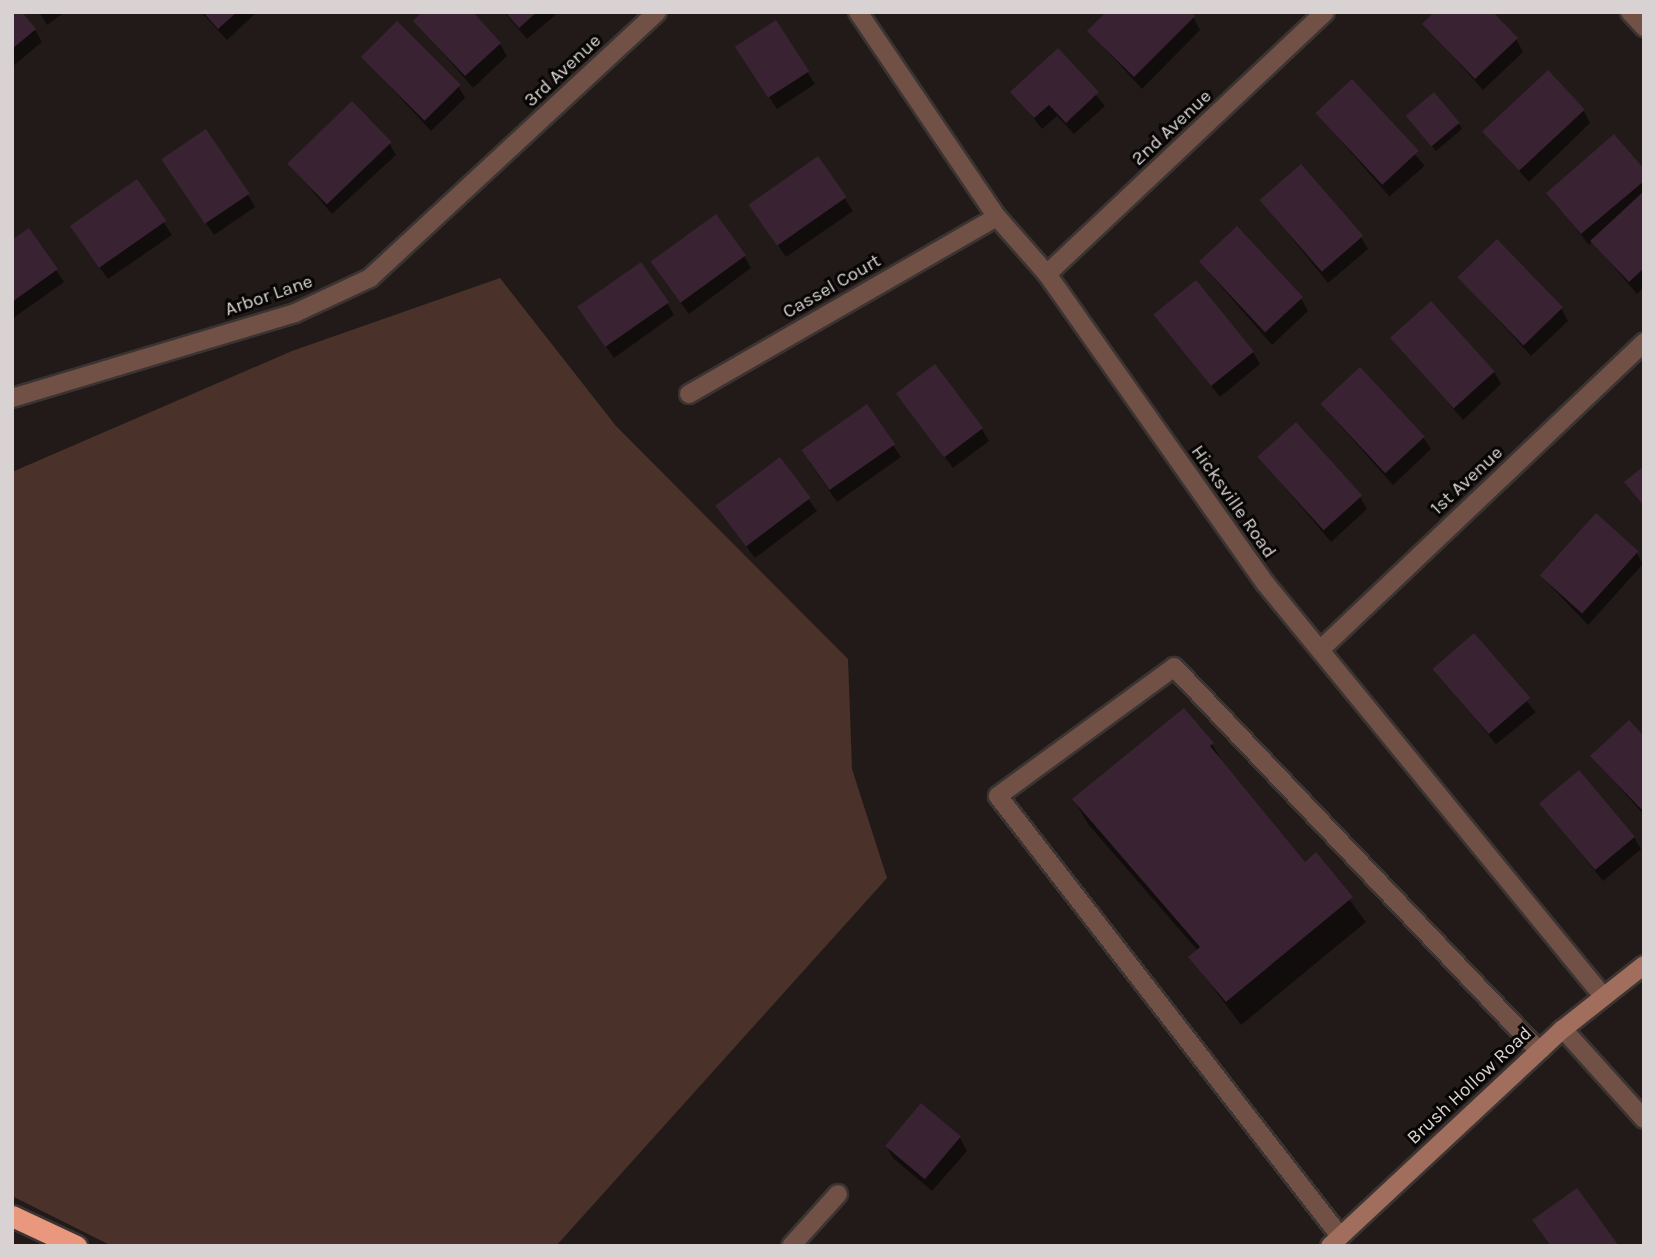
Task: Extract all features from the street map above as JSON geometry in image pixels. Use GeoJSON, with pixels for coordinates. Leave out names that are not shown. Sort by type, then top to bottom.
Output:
{"type":"FeatureCollection","features":[{"type":"Feature","properties":{"kind":"highway"},"geometry":{"type":"LineString","coordinates":[[12,1216],[76,1246]]}},
{"type":"Feature","properties":{"kind":"main road","name":"Brush Hollow Road"},"geometry":{"type":"LineString","coordinates":[[1335,1241],[1563,1028],[1602,995],[1644,965]]}},
{"type":"Feature","properties":{"kind":"street","name":"3rd Avenue"},"geometry":{"type":"LineString","coordinates":[[497,160],[657,12]]}},
{"type":"Feature","properties":{"kind":"street","name":"Hicksville Road"},"geometry":{"type":"LineString","coordinates":[[858,12],[997,217],[1047,274],[1265,583],[1602,995]]}},
{"type":"Feature","properties":{"kind":"street","name":"2nd Avenue"},"geometry":{"type":"LineString","coordinates":[[1047,274],[1325,12]]}},
{"type":"Feature","properties":{"kind":"street"},"geometry":{"type":"LineString","coordinates":[[1630,12],[1644,27]]}},
{"type":"Feature","properties":{"kind":"street","name":"Arbor Lane"},"geometry":{"type":"LineString","coordinates":[[12,398],[295,313],[370,278],[497,160]]}},
{"type":"Feature","properties":{"kind":"street","name":"Cassel Court"},"geometry":{"type":"LineString","coordinates":[[689,394],[997,217]]}},
{"type":"Feature","properties":{"kind":"street","name":"1st Avenue"},"geometry":{"type":"LineString","coordinates":[[1320,650],[1644,342]]}},
{"type":"Feature","properties":{"kind":"street"},"geometry":{"type":"LineString","coordinates":[[1335,1241],[998,796],[1174,667],[1539,1051]]}},
{"type":"Feature","properties":{"kind":"street"},"geometry":{"type":"LineString","coordinates":[[1563,1028],[1644,1119]]}},
{"type":"Feature","properties":{"kind":"street"},"geometry":{"type":"LineString","coordinates":[[790,1246],[838,1194]]}},
{"type":"Feature","properties":{"kind":"shaded area"},"geometry":{"type":"Polygon","coordinates":[[[500,278],[616,426],[848,659],[852,769],[887,878],[556,1246],[112,1246],[12,1196],[12,472],[292,351],[500,278]]]}},
{"type":"Feature","properties":{"kind":"building"},"geometry":{"type":"Polygon","coordinates":[[[12,12],[22,12],[36,29],[12,49],[12,12]]]}},
{"type":"Feature","properties":{"kind":"building"},"geometry":{"type":"Polygon","coordinates":[[[203,12],[237,12],[218,29],[203,12]]]}},
{"type":"Feature","properties":{"kind":"building"},"geometry":{"type":"Polygon","coordinates":[[[422,12],[473,12],[501,43],[465,76],[413,21],[422,12]]]}},
{"type":"Feature","properties":{"kind":"building"},"geometry":{"type":"Polygon","coordinates":[[[505,12],[537,12],[519,28],[505,12]]]}},
{"type":"Feature","properties":{"kind":"building"},"geometry":{"type":"Polygon","coordinates":[[[1106,12],[1191,12],[1195,16],[1134,77],[1087,31],[1106,12]]]}},
{"type":"Feature","properties":{"kind":"building"},"geometry":{"type":"Polygon","coordinates":[[[1434,12],[1493,12],[1518,38],[1475,79],[1422,24],[1434,12]]]}},
{"type":"Feature","properties":{"kind":"building"},"geometry":{"type":"Polygon","coordinates":[[[776,20],[809,71],[768,98],[735,47],[776,20]]]}},
{"type":"Feature","properties":{"kind":"building"},"geometry":{"type":"Polygon","coordinates":[[[397,21],[461,85],[425,121],[361,57],[397,21]]]}},
{"type":"Feature","properties":{"kind":"building"},"geometry":{"type":"Polygon","coordinates":[[[1058,48],[1099,92],[1066,123],[1049,105],[1034,118],[1010,92],[1058,48]]]}},
{"type":"Feature","properties":{"kind":"building"},"geometry":{"type":"Polygon","coordinates":[[[1548,70],[1585,109],[1519,171],[1482,131],[1548,70]]]}},
{"type":"Feature","properties":{"kind":"building"},"geometry":{"type":"Polygon","coordinates":[[[1352,79],[1419,151],[1382,185],[1315,113],[1352,79]]]}},
{"type":"Feature","properties":{"kind":"building"},"geometry":{"type":"Polygon","coordinates":[[[1434,92],[1460,123],[1431,146],[1406,116],[1434,92]]]}},
{"type":"Feature","properties":{"kind":"building"},"geometry":{"type":"Polygon","coordinates":[[[352,101],[392,142],[327,205],[287,164],[352,101]]]}},
{"type":"Feature","properties":{"kind":"building"},"geometry":{"type":"Polygon","coordinates":[[[206,129],[250,194],[205,224],[161,159],[206,129]]]}},
{"type":"Feature","properties":{"kind":"building"},"geometry":{"type":"Polygon","coordinates":[[[1614,134],[1644,169],[1644,181],[1581,234],[1546,193],[1614,134]]]}},
{"type":"Feature","properties":{"kind":"building"},"geometry":{"type":"Polygon","coordinates":[[[818,156],[847,197],[777,246],[748,205],[818,156]]]}},
{"type":"Feature","properties":{"kind":"building"},"geometry":{"type":"Polygon","coordinates":[[[1301,164],[1363,236],[1322,272],[1259,200],[1301,164]]]}},
{"type":"Feature","properties":{"kind":"building"},"geometry":{"type":"Polygon","coordinates":[[[137,179],[166,221],[99,268],[70,226],[137,179]]]}},
{"type":"Feature","properties":{"kind":"building"},"geometry":{"type":"Polygon","coordinates":[[[1644,191],[1644,268],[1629,282],[1590,241],[1644,191]]]}},
{"type":"Feature","properties":{"kind":"building"},"geometry":{"type":"Polygon","coordinates":[[[716,214],[746,255],[680,303],[650,262],[716,214]]]}},
{"type":"Feature","properties":{"kind":"building"},"geometry":{"type":"Polygon","coordinates":[[[1237,226],[1303,297],[1265,332],[1199,261],[1237,226]]]}},
{"type":"Feature","properties":{"kind":"building"},"geometry":{"type":"Polygon","coordinates":[[[29,228],[58,269],[12,302],[12,240],[29,228]]]}},
{"type":"Feature","properties":{"kind":"building"},"geometry":{"type":"Polygon","coordinates":[[[1497,239],[1563,307],[1523,346],[1457,277],[1497,239]]]}},
{"type":"Feature","properties":{"kind":"building"},"geometry":{"type":"Polygon","coordinates":[[[641,262],[669,302],[605,347],[577,307],[641,262]]]}},
{"type":"Feature","properties":{"kind":"building"},"geometry":{"type":"Polygon","coordinates":[[[1196,280],[1254,351],[1211,386],[1153,315],[1196,280]]]}},
{"type":"Feature","properties":{"kind":"building"},"geometry":{"type":"Polygon","coordinates":[[[1431,301],[1495,372],[1454,408],[1390,338],[1431,301]]]}},
{"type":"Feature","properties":{"kind":"building"},"geometry":{"type":"Polygon","coordinates":[[[935,364],[983,428],[944,457],[896,393],[935,364]]]}},
{"type":"Feature","properties":{"kind":"building"},"geometry":{"type":"Polygon","coordinates":[[[1360,367],[1425,436],[1385,473],[1321,404],[1360,367]]]}},
{"type":"Feature","properties":{"kind":"building"},"geometry":{"type":"Polygon","coordinates":[[[867,404],[895,444],[830,490],[801,450],[867,404]]]}},
{"type":"Feature","properties":{"kind":"building"},"geometry":{"type":"Polygon","coordinates":[[[1296,422],[1362,496],[1324,530],[1257,457],[1296,422]]]}},
{"type":"Feature","properties":{"kind":"building"},"geometry":{"type":"Polygon","coordinates":[[[780,457],[811,498],[746,546],[715,506],[780,457]]]}},
{"type":"Feature","properties":{"kind":"building"},"geometry":{"type":"Polygon","coordinates":[[[1644,466],[1644,506],[1624,482],[1644,466]]]}},
{"type":"Feature","properties":{"kind":"building"},"geometry":{"type":"Polygon","coordinates":[[[1596,513],[1638,551],[1582,614],[1540,575],[1596,513]]]}},
{"type":"Feature","properties":{"kind":"building"},"geometry":{"type":"Polygon","coordinates":[[[1474,633],[1530,698],[1489,734],[1432,669],[1474,633]]]}},
{"type":"Feature","properties":{"kind":"building"},"geometry":{"type":"Polygon","coordinates":[[[1184,708],[1214,743],[1210,746],[1305,862],[1316,852],[1353,897],[1226,1002],[1188,957],[1200,947],[1072,799],[1184,708]]]}},
{"type":"Feature","properties":{"kind":"building"},"geometry":{"type":"Polygon","coordinates":[[[1629,720],[1644,736],[1644,812],[1590,756],[1629,720]]]}},
{"type":"Feature","properties":{"kind":"building"},"geometry":{"type":"Polygon","coordinates":[[[1579,770],[1635,837],[1595,870],[1539,803],[1579,770]]]}},
{"type":"Feature","properties":{"kind":"building"},"geometry":{"type":"Polygon","coordinates":[[[921,1103],[961,1136],[925,1179],[885,1146],[921,1103]]]}},
{"type":"Feature","properties":{"kind":"building"},"geometry":{"type":"Polygon","coordinates":[[[1577,1188],[1619,1246],[1551,1246],[1532,1220],[1577,1188]]]}}]}
